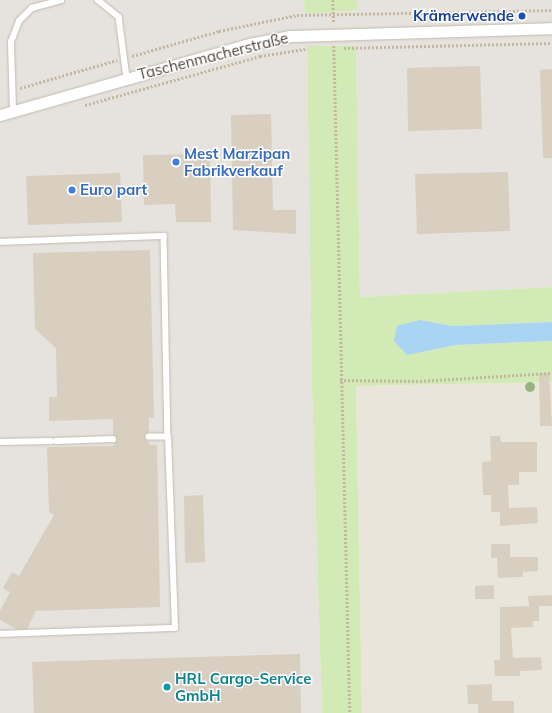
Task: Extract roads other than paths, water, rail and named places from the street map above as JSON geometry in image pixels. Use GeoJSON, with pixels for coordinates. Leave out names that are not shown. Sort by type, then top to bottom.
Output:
{"type":"FeatureCollection","features":[{"type":"Feature","properties":{"kind":"street","name":"Taschenmacherstraße"},"geometry":{"type":"LineString","coordinates":[[0,115],[250,44],[290,36],[334,33],[552,28]]}},
{"type":"Feature","properties":{"kind":"lane"},"geometry":{"type":"LineString","coordinates":[[13,111],[11,42],[19,21],[32,8],[61,0]]}},
{"type":"Feature","properties":{"kind":"lane"},"geometry":{"type":"LineString","coordinates":[[98,0],[106,3],[119,17],[127,78]]}},
{"type":"Feature","properties":{"kind":"lane"},"geometry":{"type":"LineString","coordinates":[[0,242],[164,236],[168,437],[175,628],[0,634]]}},
{"type":"Feature","properties":{"kind":"lane"},"geometry":{"type":"LineString","coordinates":[[150,437],[168,437]]}},
{"type":"Feature","properties":{"kind":"lane"},"geometry":{"type":"LineString","coordinates":[[0,442],[113,438]]}},
{"type":"Feature","properties":{"kind":"water"},"geometry":{"type":"Polygon","coordinates":[[[420,320],[453,326],[552,322],[552,341],[456,345],[407,355],[394,341],[397,326],[420,320]]]}},
{"type":"Feature","properties":{"kind":"place","name":"Krämerwende"},"geometry":{"type":"Point","coordinates":[522,16]}},
{"type":"Feature","properties":{"kind":"place","name":"Mest Marzipan Fabrikverkauf"},"geometry":{"type":"Point","coordinates":[176,162]}},
{"type":"Feature","properties":{"kind":"place","name":"Euro part"},"geometry":{"type":"Point","coordinates":[72,190]}},
{"type":"Feature","properties":{"kind":"place","name":"HRL Cargo-Service GmbH"},"geometry":{"type":"Point","coordinates":[167,687]}}]}
